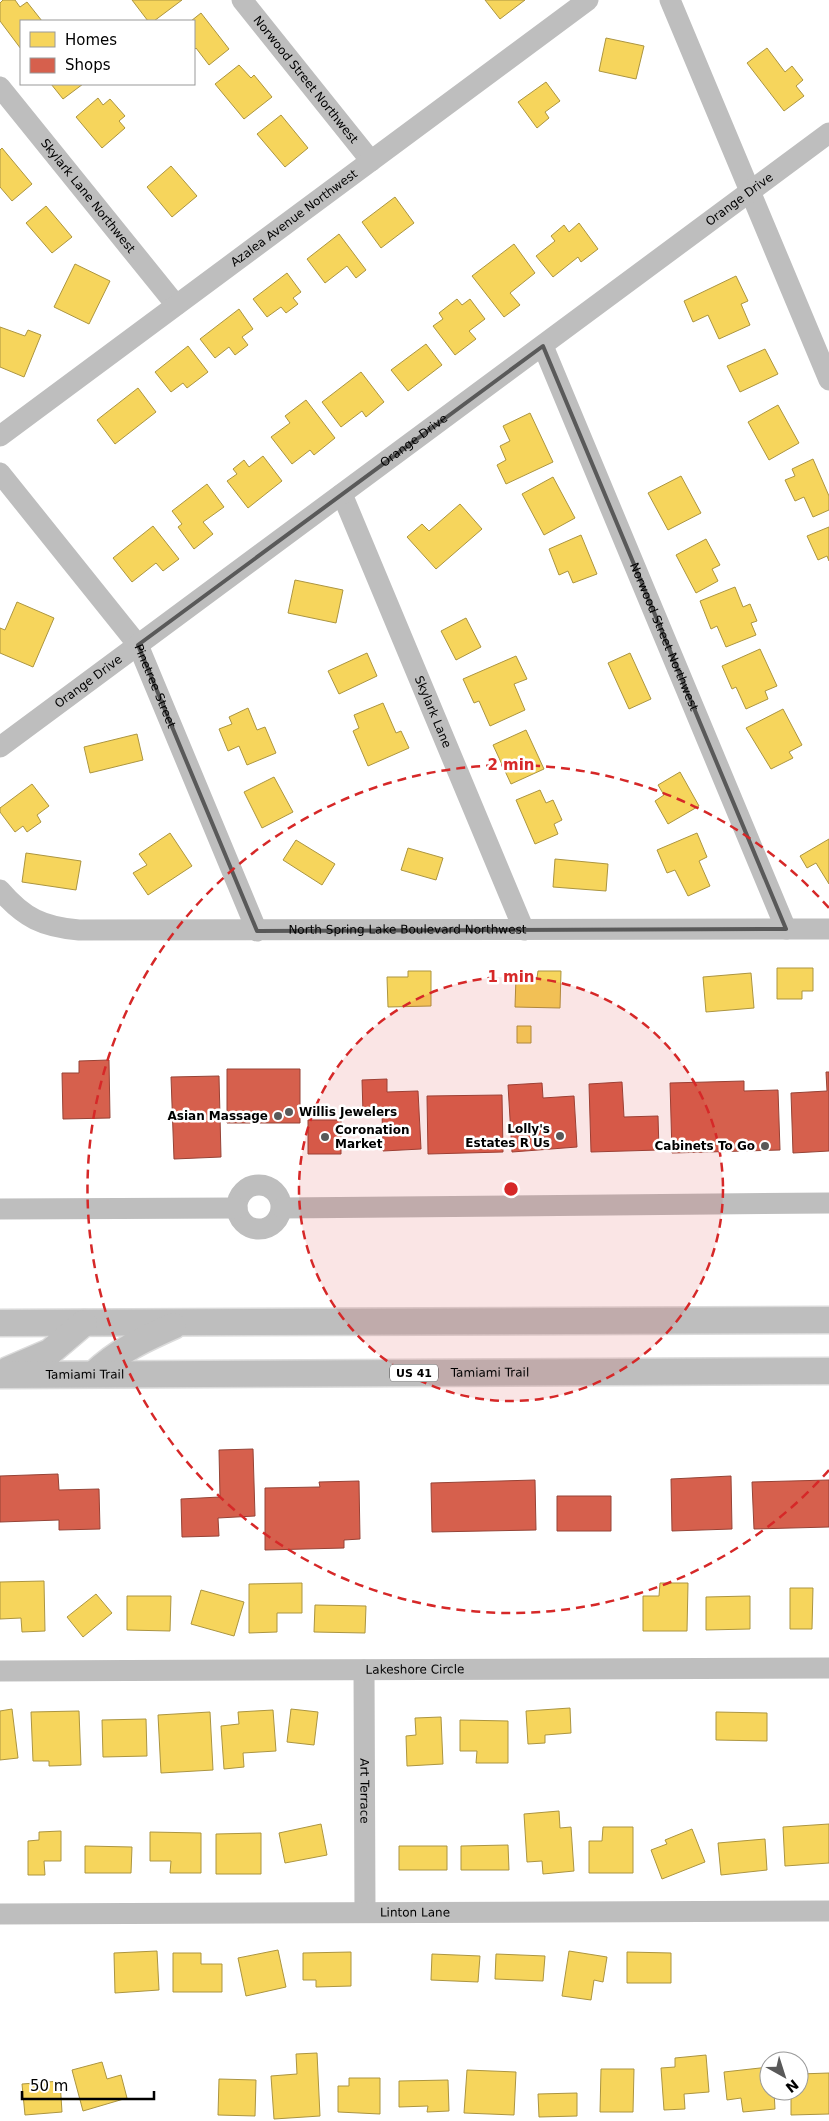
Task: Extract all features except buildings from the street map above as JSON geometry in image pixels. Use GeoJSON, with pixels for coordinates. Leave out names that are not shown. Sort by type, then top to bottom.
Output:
{"type":"FeatureCollection","features":[{"type":"Feature","properties":{"kind":"main road"},"geometry":{"type":"LineString","coordinates":[[0,1323],[829,1320]]}},
{"type":"Feature","properties":{"kind":"main road"},"geometry":{"type":"LineString","coordinates":[[94,1374],[112,1357],[131,1345],[181,1322]]}},
{"type":"Feature","properties":{"kind":"main road"},"geometry":{"type":"LineString","coordinates":[[0,1374],[50,1352],[84,1323]]}},
{"type":"Feature","properties":{"kind":"main road","name":"Tamiami Trail"},"geometry":{"type":"LineString","coordinates":[[0,1374],[829,1371]]}},
{"type":"Feature","properties":{"kind":"street","name":"Norwood Street Northwest"},"geometry":{"type":"LineString","coordinates":[[242,0],[371,161]]}},
{"type":"Feature","properties":{"kind":"street","name":"Azalea Avenue Northwest"},"geometry":{"type":"LineString","coordinates":[[0,436],[588,0]]}},
{"type":"Feature","properties":{"kind":"street"},"geometry":{"type":"LineString","coordinates":[[670,0],[829,380]]}},
{"type":"Feature","properties":{"kind":"street","name":"Skylark Lane Northwest"},"geometry":{"type":"LineString","coordinates":[[0,87],[176,305]]}},
{"type":"Feature","properties":{"kind":"street","name":"Orange Drive"},"geometry":{"type":"LineString","coordinates":[[0,748],[829,134]]}},
{"type":"Feature","properties":{"kind":"street","name":"Norwood Street Northwest"},"geometry":{"type":"LineString","coordinates":[[543,346],[786,929]]}},
{"type":"Feature","properties":{"kind":"street","name":"Pinetree Street"},"geometry":{"type":"LineString","coordinates":[[0,473],[138,645],[258,931]]}},
{"type":"Feature","properties":{"kind":"street","name":"Skylark Lane"},"geometry":{"type":"LineString","coordinates":[[342,494],[524,930]]}},
{"type":"Feature","properties":{"kind":"street","name":"North Spring Lake Boulevard Northwest"},"geometry":{"type":"LineString","coordinates":[[0,890],[13,906],[33,920],[55,928],[79,930],[829,929]]}},
{"type":"Feature","properties":{"kind":"street"},"geometry":{"type":"LineString","coordinates":[[257,1185],[264,1185],[276,1192],[282,1208],[278,1219],[273,1225],[259,1229],[245,1224],[240,1219],[237,1208],[244,1191],[257,1185]]}},
{"type":"Feature","properties":{"kind":"street"},"geometry":{"type":"LineString","coordinates":[[282,1208],[829,1203]]}},
{"type":"Feature","properties":{"kind":"street"},"geometry":{"type":"LineString","coordinates":[[0,1209],[237,1208]]}},
{"type":"Feature","properties":{"kind":"street","name":"Lakeshore Circle"},"geometry":{"type":"LineString","coordinates":[[0,1671],[829,1668]]}},
{"type":"Feature","properties":{"kind":"street","name":"Art Terrace"},"geometry":{"type":"LineString","coordinates":[[364,1670],[365,1912]]}},
{"type":"Feature","properties":{"kind":"street","name":"Linton Lane"},"geometry":{"type":"LineString","coordinates":[[0,1914],[829,1911]]}},
{"type":"Feature","properties":{"kind":"highlighted area"},"geometry":{"type":"Polygon","coordinates":[[[543,346],[786,929],[257,931],[138,645],[543,346]]]}},
{"type":"Feature","properties":{"kind":"place","name":"Willis Jewelers"},"geometry":{"type":"Point","coordinates":[289,1112]}},
{"type":"Feature","properties":{"kind":"place","name":"Asian Massage"},"geometry":{"type":"Point","coordinates":[278,1116]}},
{"type":"Feature","properties":{"kind":"place","name":"Lolly's Estates R Us"},"geometry":{"type":"Point","coordinates":[560,1136]}},
{"type":"Feature","properties":{"kind":"place","name":"Coronation Market"},"geometry":{"type":"Point","coordinates":[325,1137]}},
{"type":"Feature","properties":{"kind":"place","name":"Cabinets To Go"},"geometry":{"type":"Point","coordinates":[765,1146]}}]}
